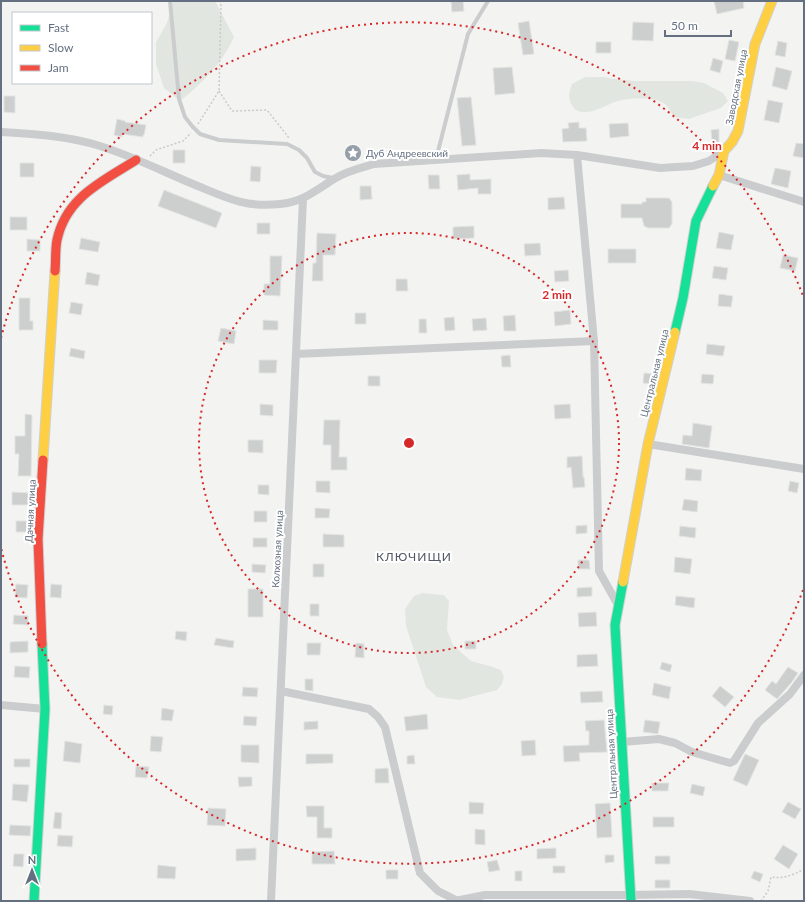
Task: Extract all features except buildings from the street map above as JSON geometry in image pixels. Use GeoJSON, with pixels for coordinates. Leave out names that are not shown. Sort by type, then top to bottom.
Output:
{"type":"FeatureCollection","features":[{"type":"Feature","properties":{"kind":"street","name":"Заводская улица"},"geometry":{"type":"LineString","coordinates":[[724,151],[732,142],[738,131],[755,44],[772,1]]}},
{"type":"Feature","properties":{"kind":"street"},"geometry":{"type":"LineString","coordinates":[[1,132],[40,134],[99,146],[140,161],[236,202],[254,205],[282,204],[303,199],[320,190],[335,178],[355,169],[374,164],[541,153],[577,155],[660,168],[693,166],[709,161],[724,151]]}},
{"type":"Feature","properties":{"kind":"street","name":"Центральная улица"},"geometry":{"type":"LineString","coordinates":[[630,898],[615,625],[648,444],[683,298],[696,221],[719,175],[724,151]]}},
{"type":"Feature","properties":{"kind":"street"},"geometry":{"type":"LineString","coordinates":[[577,155],[594,341],[599,571],[618,605]]}},
{"type":"Feature","properties":{"kind":"street","name":"Дачная улица"},"geometry":{"type":"LineString","coordinates":[[34,901],[45,709],[38,539],[57,241],[62,223],[71,207],[81,196],[140,161]]}},
{"type":"Feature","properties":{"kind":"street"},"geometry":{"type":"LineString","coordinates":[[719,175],[804,202]]}},
{"type":"Feature","properties":{"kind":"street","name":"Колхозная улица"},"geometry":{"type":"LineString","coordinates":[[271,901],[303,199]]}},
{"type":"Feature","properties":{"kind":"street"},"geometry":{"type":"LineString","coordinates":[[296,354],[594,341]]}},
{"type":"Feature","properties":{"kind":"street"},"geometry":{"type":"LineString","coordinates":[[648,444],[804,469]]}},
{"type":"Feature","properties":{"kind":"street"},"geometry":{"type":"LineString","coordinates":[[622,742],[659,739],[675,743],[692,752],[730,763],[734,761],[758,723],[790,694],[804,675]]}},
{"type":"Feature","properties":{"kind":"street"},"geometry":{"type":"LineString","coordinates":[[281,692],[369,710],[378,717],[385,727],[420,874],[438,891],[456,901],[485,894],[630,898],[689,894],[750,901]]}},
{"type":"Feature","properties":{"kind":"street"},"geometry":{"type":"LineString","coordinates":[[1,705],[45,709]]}},
{"type":"Feature","properties":{"kind":"lane"},"geometry":{"type":"LineString","coordinates":[[170,1],[179,99],[185,117],[195,129],[200,134],[219,140],[287,144],[297,149],[307,158],[315,172],[323,176],[335,178]]}},
{"type":"Feature","properties":{"kind":"lane"},"geometry":{"type":"LineString","coordinates":[[436,159],[468,34],[488,1]]}},
{"type":"Feature","properties":{"kind":"path"},"geometry":{"type":"LineString","coordinates":[[220,1],[220,91],[232,111],[267,110],[297,149]]}},
{"type":"Feature","properties":{"kind":"path"},"geometry":{"type":"LineString","coordinates":[[140,161],[156,150],[183,141],[195,129],[220,91]]}},
{"type":"Feature","properties":{"kind":"path"},"geometry":{"type":"LineString","coordinates":[[761,901],[768,891],[771,877],[779,878],[791,876],[804,869]]}},
{"type":"Feature","properties":{"kind":"shaded area"},"geometry":{"type":"Polygon","coordinates":[[[173,1],[215,1],[234,37],[218,64],[180,101],[164,88],[156,64],[156,42],[167,23],[173,1]]]}},
{"type":"Feature","properties":{"kind":"shaded area"},"geometry":{"type":"Polygon","coordinates":[[[585,77],[604,77],[636,81],[693,81],[704,83],[723,93],[728,101],[721,108],[689,119],[674,117],[668,107],[659,101],[637,98],[621,100],[590,112],[583,112],[578,111],[573,107],[569,96],[572,84],[585,77]]]}},
{"type":"Feature","properties":{"kind":"shaded area"},"geometry":{"type":"Polygon","coordinates":[[[422,593],[444,595],[449,601],[447,630],[453,645],[471,661],[501,670],[504,677],[502,684],[497,690],[459,700],[437,697],[426,687],[406,626],[405,609],[414,596],[422,593]]]}},
{"type":"Feature","properties":{"kind":"traffic: fast"},"geometry":{"type":"LineString","coordinates":[[675,332],[683,298],[696,221],[713,186]]}},
{"type":"Feature","properties":{"kind":"traffic: fast"},"geometry":{"type":"LineString","coordinates":[[623,582],[615,625],[631,901]]}},
{"type":"Feature","properties":{"kind":"traffic: fast"},"geometry":{"type":"LineString","coordinates":[[34,901],[45,709],[42,644]]}},
{"type":"Feature","properties":{"kind":"traffic: slow"},"geometry":{"type":"LineString","coordinates":[[713,186],[719,175],[724,151],[732,142],[738,131],[755,44],[772,1]]}},
{"type":"Feature","properties":{"kind":"traffic: slow"},"geometry":{"type":"LineString","coordinates":[[43,460],[55,271]]}},
{"type":"Feature","properties":{"kind":"traffic: slow"},"geometry":{"type":"LineString","coordinates":[[623,582],[648,444],[675,332]]}},
{"type":"Feature","properties":{"kind":"traffic: jam"},"geometry":{"type":"LineString","coordinates":[[55,271],[57,240],[68,212],[87,192],[136,160]]}},
{"type":"Feature","properties":{"kind":"traffic: jam"},"geometry":{"type":"LineString","coordinates":[[42,644],[38,539],[43,460]]}},
{"type":"Feature","properties":{"kind":"place","name":"Дуб Андреевский"},"geometry":{"type":"Point","coordinates":[353,153]}},
{"type":"Feature","properties":{"kind":"district","name":"КЛЮЧИЩИ"},"geometry":{"type":"Point","coordinates":[414,557]}}]}
